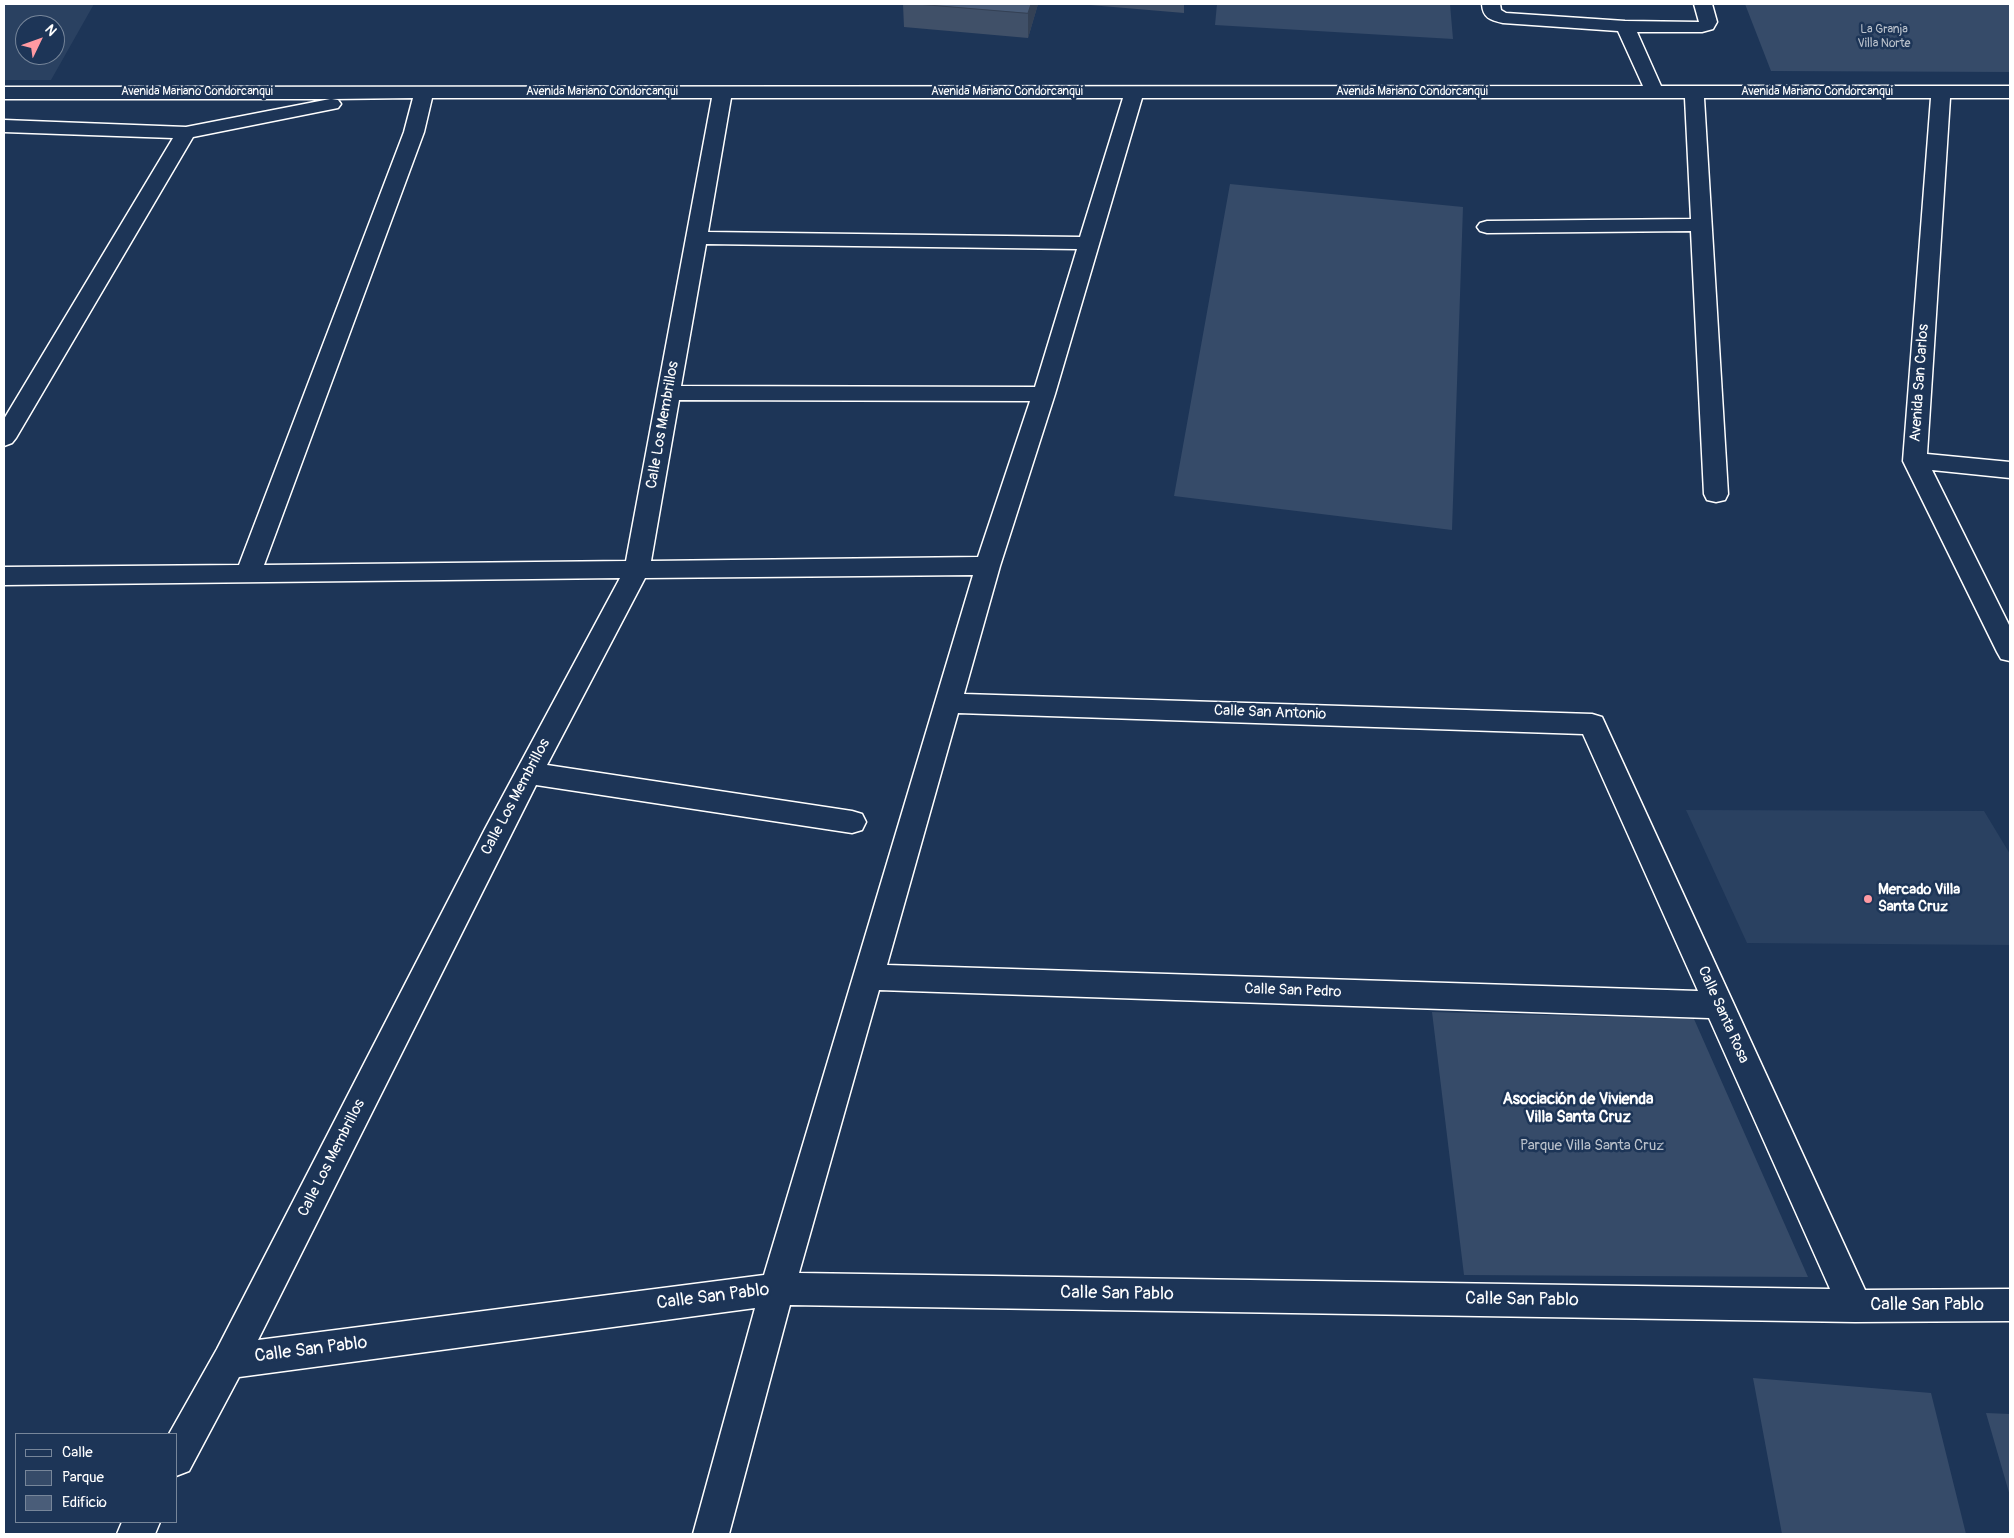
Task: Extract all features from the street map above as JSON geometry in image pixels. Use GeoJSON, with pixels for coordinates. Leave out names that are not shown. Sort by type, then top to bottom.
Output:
{"type":"FeatureCollection","features":[{"type":"Feature","properties":{"kind":"street"},"geometry":{"type":"LineString","coordinates":[[1491,4],[1492,13],[1502,18],[1625,26],[1707,25],[1708,22],[1703,4]]}},
{"type":"Feature","properties":{"kind":"street"},"geometry":{"type":"LineString","coordinates":[[1625,26],[1654,92]]}},
{"type":"Feature","properties":{"kind":"street","name":"Avenida San Carlos"},"geometry":{"type":"LineString","coordinates":[[1941,91],[1915,461],[2010,652]]}},
{"type":"Feature","properties":{"kind":"street","name":"Avenida Mariano Condorcanqui"},"geometry":{"type":"LineString","coordinates":[[4,92],[2010,92]]}},
{"type":"Feature","properties":{"kind":"street"},"geometry":{"type":"LineString","coordinates":[[4,126],[186,133],[389,92]]}},
{"type":"Feature","properties":{"kind":"street"},"geometry":{"type":"LineString","coordinates":[[248,573],[414,132],[424,92]]}},
{"type":"Feature","properties":{"kind":"street","name":"Calle Los Membrillos"},"geometry":{"type":"LineString","coordinates":[[178,1454],[229,1360],[528,773],[637,570],[723,92]]}},
{"type":"Feature","properties":{"kind":"street"},"geometry":{"type":"LineString","coordinates":[[711,1534],[777,1288],[988,566],[1044,394],[1134,92]]}},
{"type":"Feature","properties":{"kind":"street"},"geometry":{"type":"LineString","coordinates":[[1694,92],[1716,494]]}},
{"type":"Feature","properties":{"kind":"street"},"geometry":{"type":"LineString","coordinates":[[4,438],[186,133]]}},
{"type":"Feature","properties":{"kind":"street"},"geometry":{"type":"LineString","coordinates":[[1487,227],[1701,225]]}},
{"type":"Feature","properties":{"kind":"street"},"geometry":{"type":"LineString","coordinates":[[696,238],[1089,243]]}},
{"type":"Feature","properties":{"kind":"street"},"geometry":{"type":"LineString","coordinates":[[668,393],[1044,394]]}},
{"type":"Feature","properties":{"kind":"street"},"geometry":{"type":"LineString","coordinates":[[1915,461],[2010,470]]}},
{"type":"Feature","properties":{"kind":"street"},"geometry":{"type":"LineString","coordinates":[[4,576],[988,566]]}},
{"type":"Feature","properties":{"kind":"street","name":"Calle San Antonio"},"geometry":{"type":"LineString","coordinates":[[948,703],[1592,724]]}},
{"type":"Feature","properties":{"kind":"street","name":"Calle Santa Rosa"},"geometry":{"type":"LineString","coordinates":[[1592,724],[1855,1306]]}},
{"type":"Feature","properties":{"kind":"street"},"geometry":{"type":"LineString","coordinates":[[528,773],[852,822]]}},
{"type":"Feature","properties":{"kind":"street","name":"Calle San Pedro"},"geometry":{"type":"LineString","coordinates":[[868,978],[1718,1005]]}},
{"type":"Feature","properties":{"kind":"street","name":"Calle San Pablo"},"geometry":{"type":"LineString","coordinates":[[229,1360],[777,1288],[1855,1306],[2010,1305]]}},
{"type":"Feature","properties":{"kind":"street"},"geometry":{"type":"LineString","coordinates":[[135,1534],[141,1523]]}},
{"type":"Feature","properties":{"kind":"shaded area"},"geometry":{"type":"Polygon","coordinates":[[[4,4],[94,4],[65,55],[65,15],[15,15],[15,65],[59,65],[51,80],[4,80],[4,4]]]}},
{"type":"Feature","properties":{"kind":"shaded area","name":"Mercado Villa Santa Cruz"},"geometry":{"type":"Polygon","coordinates":[[[1686,810],[1984,811],[2010,854],[2010,945],[1747,943],[1686,810]]]}},
{"type":"Feature","properties":{"kind":"green space"},"geometry":{"type":"Polygon","coordinates":[[[1217,4],[1450,4],[1453,39],[1215,25],[1217,4]]]}},
{"type":"Feature","properties":{"kind":"green space","name":"La Granja Villa Norte"},"geometry":{"type":"Polygon","coordinates":[[[1745,4],[2010,4],[2010,72],[1771,71],[1745,4]]]}},
{"type":"Feature","properties":{"kind":"green space"},"geometry":{"type":"Polygon","coordinates":[[[1230,184],[1463,207],[1452,530],[1174,496],[1230,184]]]}},
{"type":"Feature","properties":{"kind":"green space","name":"Parque Villa Santa Cruz"},"geometry":{"type":"Polygon","coordinates":[[[1432,1012],[1694,1019],[1808,1277],[1464,1275],[1432,1012]]]}},
{"type":"Feature","properties":{"kind":"green space"},"geometry":{"type":"Polygon","coordinates":[[[1753,1378],[1931,1393],[1966,1534],[1782,1534],[1753,1378]]]}},
{"type":"Feature","properties":{"kind":"green space"},"geometry":{"type":"Polygon","coordinates":[[[1986,1413],[2010,1414],[2010,1496],[1986,1413]]]}},
{"type":"Feature","properties":{"kind":"building"},"geometry":{"type":"Polygon","coordinates":[[[917,4],[1031,4],[1028,13],[917,4]]]}},
{"type":"Feature","properties":{"kind":"place","name":"Mercado Villa Santa Cruz"},"geometry":{"type":"Point","coordinates":[1868,899]}},
{"type":"Feature","properties":{"kind":"district","name":"Asociación de Vivienda Villa Santa Cruz"},"geometry":{"type":"Point","coordinates":[1578,1109]}}]}
